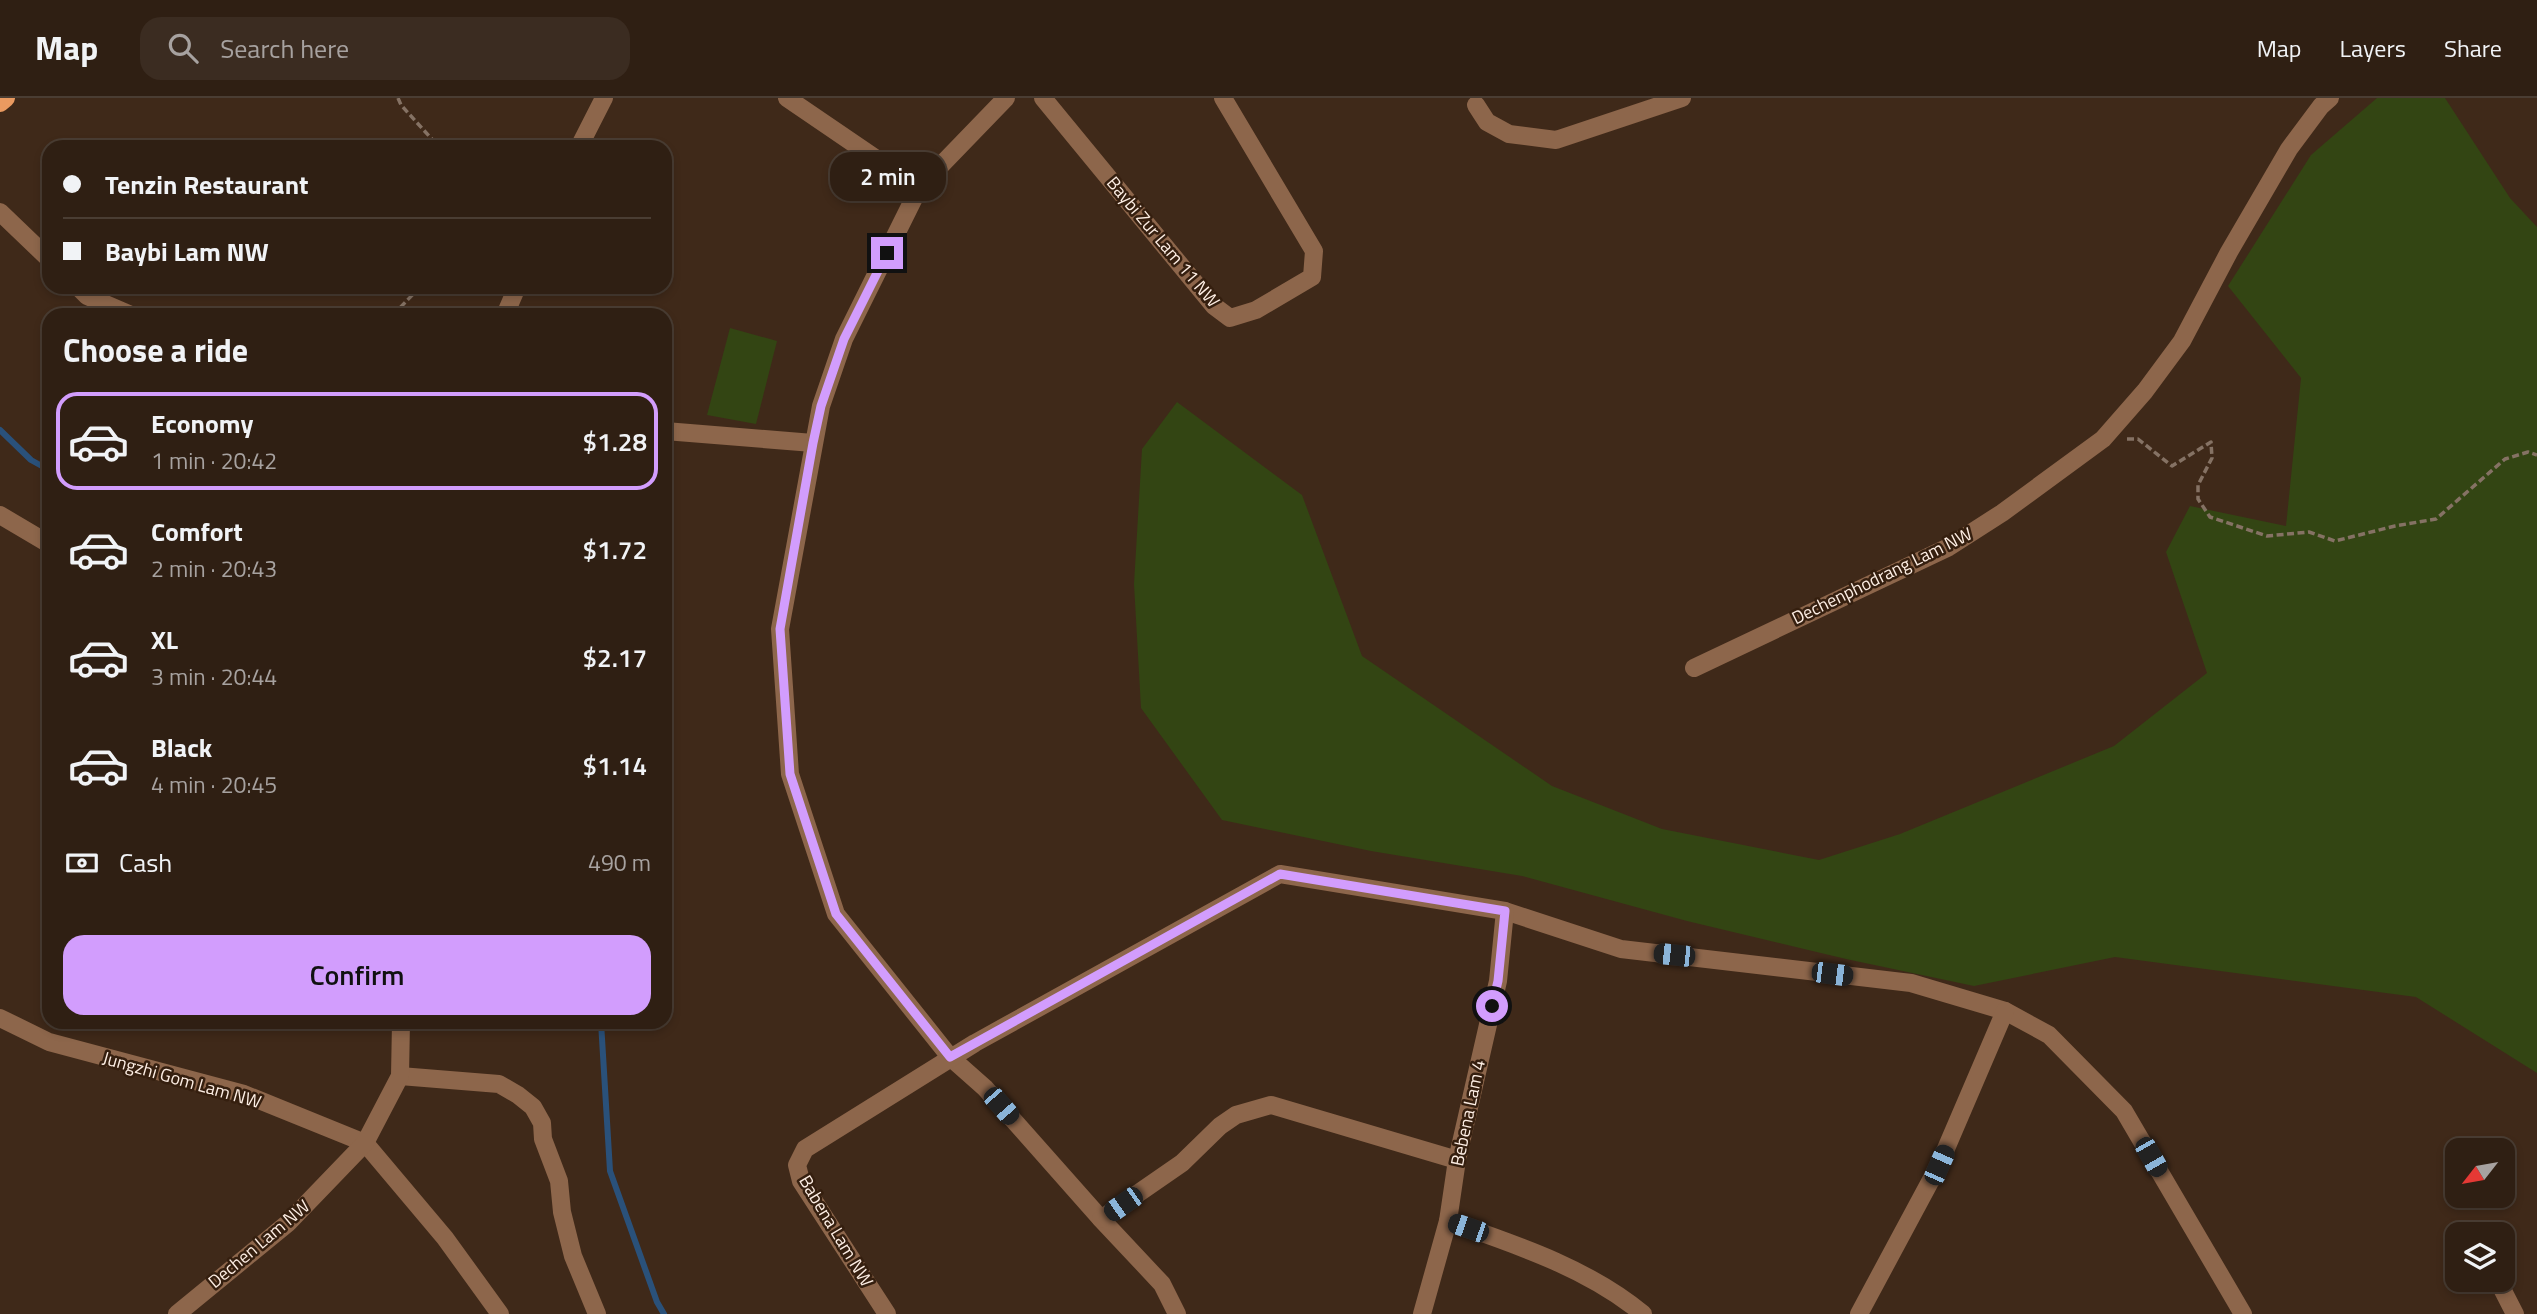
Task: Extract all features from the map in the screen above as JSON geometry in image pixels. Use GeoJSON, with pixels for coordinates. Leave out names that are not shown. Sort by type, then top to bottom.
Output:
{"type":"FeatureCollection","features":[{"type":"Feature","properties":{"kind":"main road"},"geometry":{"type":"LineString","coordinates":[[0,103],[6,98]]}},
{"type":"Feature","properties":{"kind":"street"},"geometry":{"type":"LineString","coordinates":[[583,140],[604,98]]}},
{"type":"Feature","properties":{"kind":"street"},"geometry":{"type":"LineString","coordinates":[[787,98],[919,188]]}},
{"type":"Feature","properties":{"kind":"street"},"geometry":{"type":"LineString","coordinates":[[1006,98],[919,188],[844,339],[821,406],[780,629],[790,774],[836,914],[950,1057],[985,1088],[1162,1284],[1177,1314]]}},
{"type":"Feature","properties":{"kind":"street","name":"Baybi Zur Lam 11 NW"},"geometry":{"type":"LineString","coordinates":[[1043,98],[1214,306],[1230,318],[1256,310],[1312,277],[1314,251],[1223,98]]}},
{"type":"Feature","properties":{"kind":"street"},"geometry":{"type":"LineString","coordinates":[[1476,105],[1487,122],[1509,134],[1556,140],[1682,98]]}},
{"type":"Feature","properties":{"kind":"street","name":"Dechenphodrang Lam NW"},"geometry":{"type":"LineString","coordinates":[[1694,668],[1949,547],[2002,513],[2103,439],[2145,391],[2182,341],[2229,252],[2289,149],[2330,98]]}},
{"type":"Feature","properties":{"kind":"street"},"geometry":{"type":"LineString","coordinates":[[0,212],[42,252]]}},
{"type":"Feature","properties":{"kind":"street"},"geometry":{"type":"LineString","coordinates":[[85,294],[115,308]]}},
{"type":"Feature","properties":{"kind":"street"},"geometry":{"type":"LineString","coordinates":[[672,432],[813,443]]}},
{"type":"Feature","properties":{"kind":"street"},"geometry":{"type":"LineString","coordinates":[[0,515],[42,540]]}},
{"type":"Feature","properties":{"kind":"street"},"geometry":{"type":"LineString","coordinates":[[950,1057],[1280,874],[1505,911],[1621,949],[1911,983],[2006,1012],[2049,1035],[2124,1111],[2243,1314]]}},
{"type":"Feature","properties":{"kind":"street","name":"Bebena Lam 4"},"geometry":{"type":"LineString","coordinates":[[1422,1314],[1448,1221],[1457,1160],[1498,981],[1505,911]]}},
{"type":"Feature","properties":{"kind":"street"},"geometry":{"type":"LineString","coordinates":[[1859,1314],[1939,1165],[2006,1012]]}},
{"type":"Feature","properties":{"kind":"street","name":"Jungzhi Gom Lam NW"},"geometry":{"type":"LineString","coordinates":[[0,1018],[49,1041],[244,1094],[365,1143]]}},
{"type":"Feature","properties":{"kind":"street","name":"Dechen Lam NW"},"geometry":{"type":"LineString","coordinates":[[177,1314],[288,1223],[365,1143],[400,1076],[401,1029]]}},
{"type":"Feature","properties":{"kind":"street","name":"Babena Lam NW"},"geometry":{"type":"LineString","coordinates":[[887,1314],[801,1181],[797,1165],[804,1149],[950,1057]]}},
{"type":"Feature","properties":{"kind":"street"},"geometry":{"type":"LineString","coordinates":[[400,1076],[499,1084],[533,1107],[542,1124],[543,1139],[559,1181],[562,1212],[573,1256],[597,1314]]}},
{"type":"Feature","properties":{"kind":"street"},"geometry":{"type":"LineString","coordinates":[[1101,1219],[1166,1174],[1236,1115],[1270,1105],[1457,1160]]}},
{"type":"Feature","properties":{"kind":"street"},"geometry":{"type":"LineString","coordinates":[[365,1143],[444,1238],[500,1314]]}},
{"type":"Feature","properties":{"kind":"street"},"geometry":{"type":"LineString","coordinates":[[1448,1221],[1572,1271],[1625,1299],[1643,1314]]}},
{"type":"Feature","properties":{"kind":"street"},"geometry":{"type":"LineString","coordinates":[[2504,1292],[2515,1314]]}},
{"type":"Feature","properties":{"kind":"path"},"geometry":{"type":"LineString","coordinates":[[398,98],[401,105],[433,140]]}},
{"type":"Feature","properties":{"kind":"path"},"geometry":{"type":"LineString","coordinates":[[400,308],[413,294]]}},
{"type":"Feature","properties":{"kind":"path"},"geometry":{"type":"LineString","coordinates":[[2103,439],[2138,439],[2172,467],[2211,442],[2212,458],[2198,485],[2198,499],[2210,517],[2267,536],[2309,532],[2335,541],[2436,519],[2505,459],[2528,452],[2537,455]]}},
{"type":"Feature","properties":{"kind":"green space"},"geometry":{"type":"Polygon","coordinates":[[[2377,98],[2445,98],[2510,198],[2537,227],[2537,1073],[2416,997],[2115,957],[1974,986],[1687,921],[1522,876],[1371,851],[1222,820],[1141,708],[1134,584],[1142,449],[1177,402],[1302,495],[1362,656],[1552,786],[1662,829],[1819,860],[1900,834],[2114,746],[2207,673],[2166,552],[2190,506],[2286,526],[2301,378],[2228,286],[2311,155],[2377,98]]]}},
{"type":"Feature","properties":{"kind":"green space"},"geometry":{"type":"Polygon","coordinates":[[[730,328],[777,341],[756,424],[707,415],[730,328]]]}},
{"type":"Feature","properties":{"kind":"waterway"},"geometry":{"type":"LineString","coordinates":[[0,430],[31,460],[42,466]]}},
{"type":"Feature","properties":{"kind":"waterway"},"geometry":{"type":"LineString","coordinates":[[601,1029],[610,1171],[657,1302],[664,1314]]}},
{"type":"Feature","properties":{"kind":"route"},"geometry":{"type":"LineString","coordinates":[[887,253],[844,339],[821,406],[813,443],[780,629],[790,774],[836,914],[950,1057],[1280,874],[1505,911],[1498,981],[1492,1006]]}}]}
